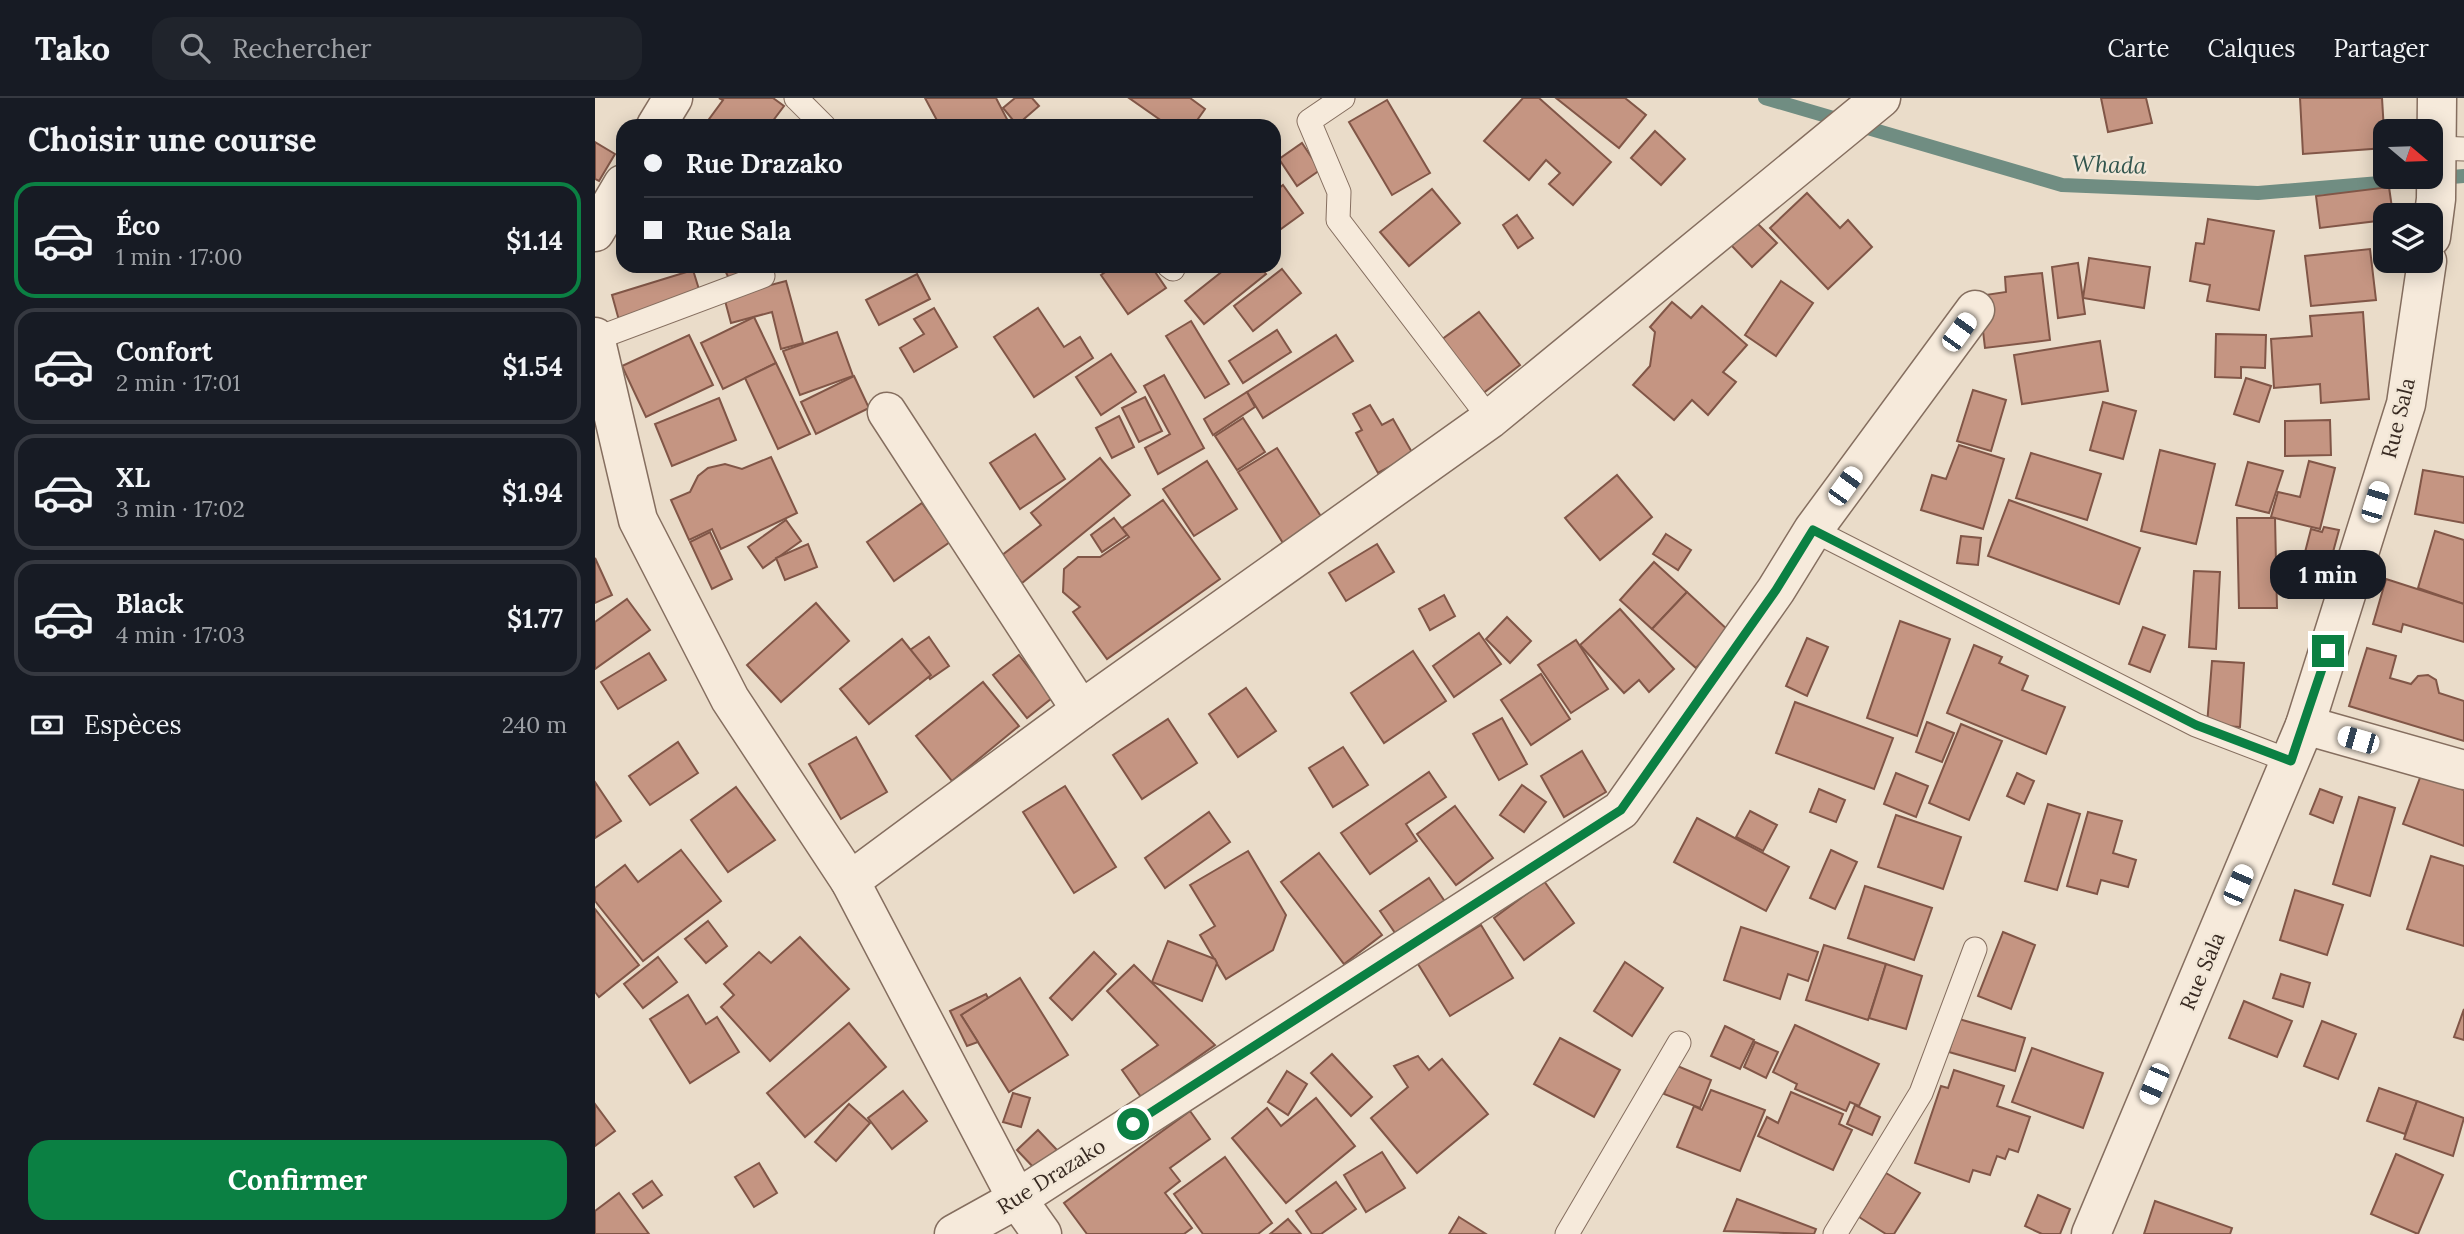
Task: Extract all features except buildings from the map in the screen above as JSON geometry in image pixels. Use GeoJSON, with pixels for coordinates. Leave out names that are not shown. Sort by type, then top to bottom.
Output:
{"type":"FeatureCollection","features":[{"type":"Feature","properties":{"kind":"street"},"geometry":{"type":"LineString","coordinates":[[660,119],[673,98]]}},
{"type":"Feature","properties":{"kind":"street"},"geometry":{"type":"LineString","coordinates":[[2436,203],[2446,151],[2437,98]]}},
{"type":"Feature","properties":{"kind":"street"},"geometry":{"type":"LineString","coordinates":[[851,881],[1081,710],[1490,419],[1860,117]]}},
{"type":"Feature","properties":{"kind":"street"},"geometry":{"type":"LineString","coordinates":[[595,232],[616,196]]}},
{"type":"Feature","properties":{"kind":"street","name":"Rue Sala"},"geometry":{"type":"LineString","coordinates":[[2091,1234],[2305,725],[2406,404],[2425,273]]}},
{"type":"Feature","properties":{"kind":"street","name":"Rue Drazako"},"geometry":{"type":"LineString","coordinates":[[954,1234],[1017,1199],[1621,810],[1776,590],[1813,530],[1975,310]]}},
{"type":"Feature","properties":{"kind":"street"},"geometry":{"type":"LineString","coordinates":[[595,338],[638,520],[730,699],[851,881],[1017,1199],[1042,1234]]}},
{"type":"Feature","properties":{"kind":"street"},"geometry":{"type":"LineString","coordinates":[[887,412],[1081,710]]}},
{"type":"Feature","properties":{"kind":"street"},"geometry":{"type":"LineString","coordinates":[[2305,725],[2464,770]]}},
{"type":"Feature","properties":{"kind":"lane"},"geometry":{"type":"LineString","coordinates":[[796,98],[817,119]]}},
{"type":"Feature","properties":{"kind":"lane"},"geometry":{"type":"LineString","coordinates":[[1343,98],[1309,121],[1339,192],[1338,220],[1490,419]]}},
{"type":"Feature","properties":{"kind":"lane"},"geometry":{"type":"LineString","coordinates":[[595,338],[763,276]]}},
{"type":"Feature","properties":{"kind":"lane"},"geometry":{"type":"LineString","coordinates":[[1813,530],[2196,725],[2291,761]]}},
{"type":"Feature","properties":{"kind":"lane"},"geometry":{"type":"LineString","coordinates":[[1835,1234],[1921,1093],[1975,949]]}},
{"type":"Feature","properties":{"kind":"lane"},"geometry":{"type":"LineString","coordinates":[[1567,1234],[1679,1043]]}},
{"type":"Feature","properties":{"kind":"waterway","name":"Whada"},"geometry":{"type":"LineString","coordinates":[[1765,98],[2062,185],[2258,193],[2464,176]]}},
{"type":"Feature","properties":{"kind":"route"},"geometry":{"type":"LineString","coordinates":[[1133,1124],[1621,810],[1776,590],[1813,530],[2196,725],[2291,761],[2328,651]]}}]}
